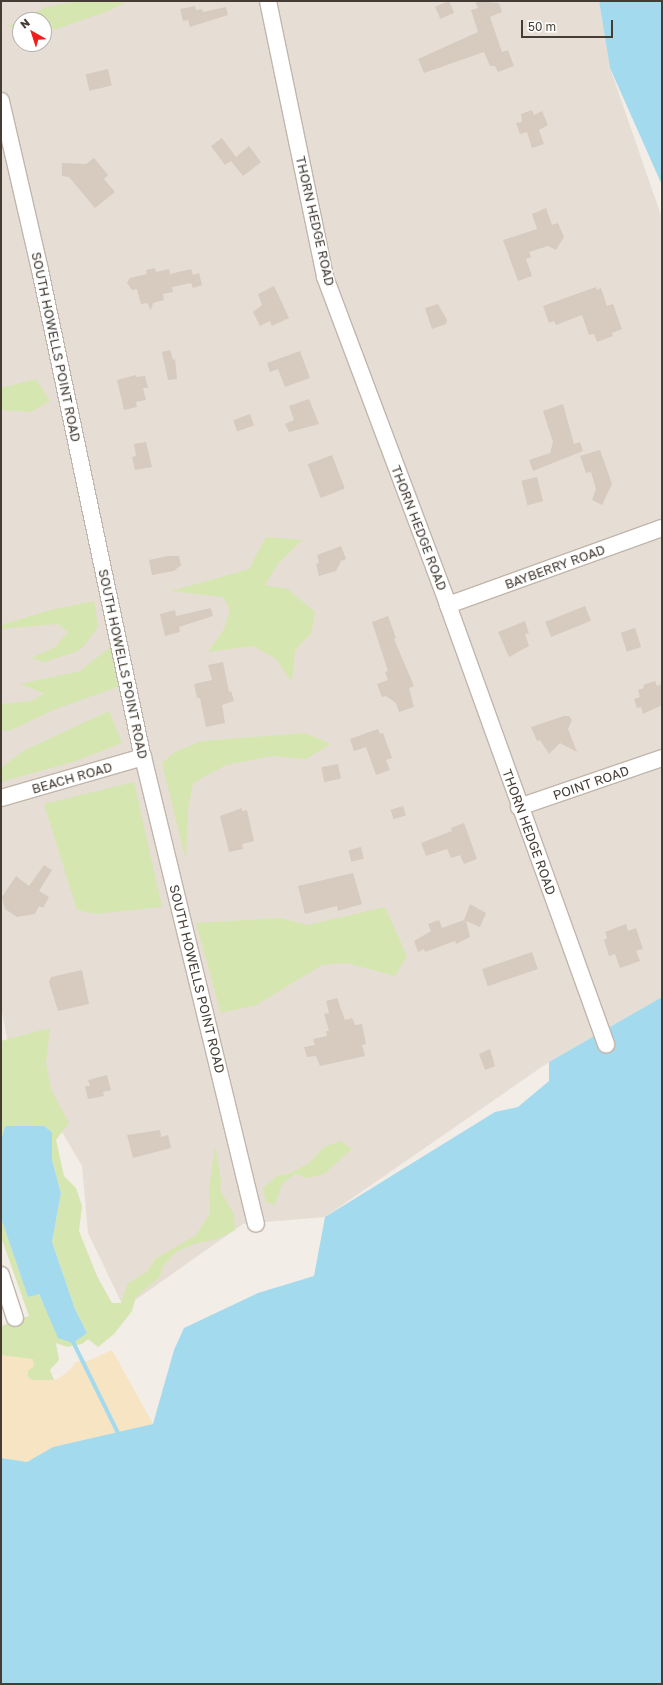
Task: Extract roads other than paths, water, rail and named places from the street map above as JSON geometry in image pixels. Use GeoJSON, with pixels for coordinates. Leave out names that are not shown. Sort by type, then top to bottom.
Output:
{"type":"FeatureCollection","features":[{"type":"Feature","properties":{"kind":"street","name":"THORN HEDGE ROAD"},"geometry":{"type":"LineString","coordinates":[[268,1],[325,277],[448,605],[606,1044]]}},
{"type":"Feature","properties":{"kind":"street","name":"SOUTH HOWELLS POINT ROAD"},"geometry":{"type":"LineString","coordinates":[[1,101],[40,270],[143,757],[256,1224]]}},
{"type":"Feature","properties":{"kind":"street","name":"BAYBERRY ROAD"},"geometry":{"type":"LineString","coordinates":[[448,605],[662,528]]}},
{"type":"Feature","properties":{"kind":"street","name":"BEACH ROAD"},"geometry":{"type":"LineString","coordinates":[[1,798],[143,757]]}},
{"type":"Feature","properties":{"kind":"street","name":"POINT ROAD"},"geometry":{"type":"LineString","coordinates":[[520,807],[662,758]]}},
{"type":"Feature","properties":{"kind":"street"},"geometry":{"type":"LineString","coordinates":[[1,1275],[15,1318]]}},
{"type":"Feature","properties":{"kind":"water"},"geometry":{"type":"Polygon","coordinates":[[[599,1],[662,1],[662,185],[610,68],[599,1]]]}},
{"type":"Feature","properties":{"kind":"water"},"geometry":{"type":"Polygon","coordinates":[[[662,997],[662,1684],[1,1684],[1,1458],[27,1462],[53,1447],[153,1424],[174,1350],[184,1328],[258,1293],[314,1276],[325,1217],[495,1112],[518,1107],[549,1081],[549,1062],[662,997]]]}},
{"type":"Feature","properties":{"kind":"water"},"geometry":{"type":"Polygon","coordinates":[[[5,1126],[44,1126],[52,1132],[52,1160],[61,1193],[52,1242],[75,1309],[87,1333],[73,1343],[58,1338],[39,1294],[28,1297],[1,1218],[1,1141],[5,1126]]]}},
{"type":"Feature","properties":{"kind":"waterway"},"geometry":{"type":"LineString","coordinates":[[72,1339],[120,1436]]}}]}
